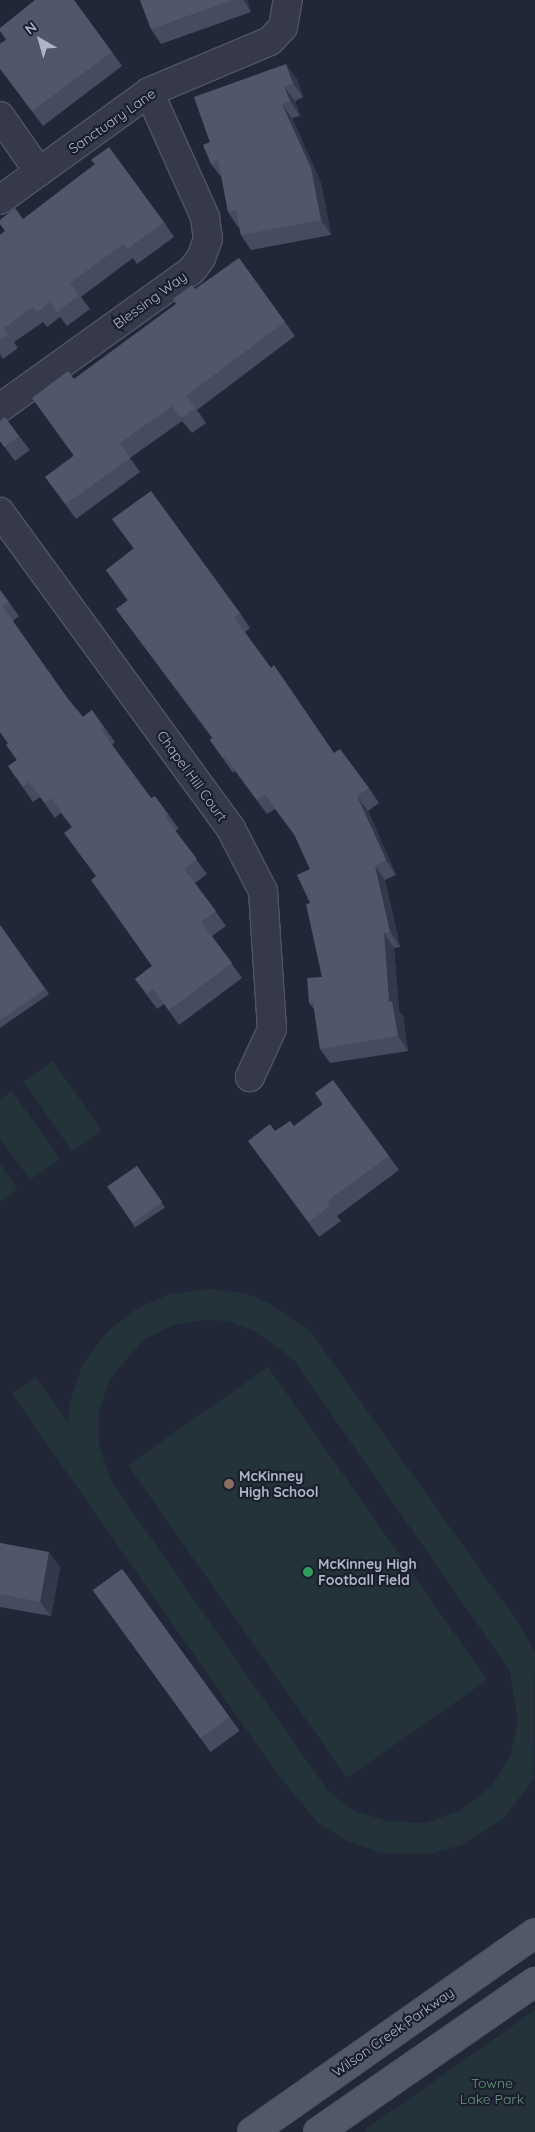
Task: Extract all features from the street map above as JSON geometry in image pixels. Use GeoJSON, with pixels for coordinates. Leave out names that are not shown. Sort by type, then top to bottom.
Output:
{"type":"FeatureCollection","features":[{"type":"Feature","properties":{"kind":"main road","name":"Wilson Creek Parkway"},"geometry":{"type":"LineString","coordinates":[[252,2132],[535,1933]]}},
{"type":"Feature","properties":{"kind":"main road"},"geometry":{"type":"LineString","coordinates":[[318,2132],[535,1982]]}},
{"type":"Feature","properties":{"kind":"street","name":"Sanctuary Lane"},"geometry":{"type":"LineString","coordinates":[[0,200],[149,92],[270,41],[283,27],[288,0]]}},
{"type":"Feature","properties":{"kind":"street","name":"Blessing Way"},"geometry":{"type":"LineString","coordinates":[[0,408],[192,270],[201,258],[208,239],[205,217],[149,92]]}},
{"type":"Feature","properties":{"kind":"street"},"geometry":{"type":"LineString","coordinates":[[0,116],[39,172]]}},
{"type":"Feature","properties":{"kind":"street","name":"Chapel Hill Court"},"geometry":{"type":"LineString","coordinates":[[0,512],[231,829],[262,891],[272,1029],[250,1077]]}},
{"type":"Feature","properties":{"kind":"green space"},"geometry":{"type":"Polygon","coordinates":[[[53,1061],[102,1131],[72,1151],[24,1082],[53,1061]]]}},
{"type":"Feature","properties":{"kind":"green space"},"geometry":{"type":"Polygon","coordinates":[[[12,1091],[60,1159],[30,1180],[0,1138],[0,1099],[12,1091]]]}},
{"type":"Feature","properties":{"kind":"green space"},"geometry":{"type":"Polygon","coordinates":[[[0,1164],[18,1189],[0,1202],[0,1164]]]}},
{"type":"Feature","properties":{"kind":"green space"},"geometry":{"type":"Polygon","coordinates":[[[211,1289],[248,1294],[268,1303],[310,1331],[519,1624],[535,1652],[534,1778],[504,1818],[461,1845],[430,1854],[381,1853],[348,1841],[318,1823],[278,1775],[12,1394],[36,1377],[68,1422],[71,1398],[82,1366],[106,1333],[136,1309],[170,1294],[211,1289]],[[206,1320],[173,1325],[143,1340],[110,1379],[99,1412],[98,1432],[100,1449],[111,1481],[328,1791],[352,1810],[386,1821],[425,1823],[460,1811],[492,1786],[510,1757],[518,1722],[510,1671],[293,1359],[255,1331],[226,1321],[206,1320]]]}},
{"type":"Feature","properties":{"kind":"green space","name":"McKinney High Football Field"},"geometry":{"type":"Polygon","coordinates":[[[268,1367],[487,1680],[347,1778],[128,1465],[268,1367]]]}},
{"type":"Feature","properties":{"kind":"green space","name":"Towne Lake Park"},"geometry":{"type":"Polygon","coordinates":[[[535,2010],[535,2132],[362,2132],[535,2010]]]}},
{"type":"Feature","properties":{"kind":"building"},"geometry":{"type":"Polygon","coordinates":[[[35,0],[74,0],[112,52],[32,111],[0,68],[0,44],[7,39],[0,31],[0,28],[35,0]]]}},
{"type":"Feature","properties":{"kind":"building"},"geometry":{"type":"Polygon","coordinates":[[[140,0],[233,0],[151,29],[140,0]]]}},
{"type":"Feature","properties":{"kind":"building"},"geometry":{"type":"Polygon","coordinates":[[[286,64],[293,83],[284,86],[290,101],[282,104],[311,168],[321,220],[241,235],[236,210],[228,212],[218,160],[211,164],[203,145],[210,142],[194,97],[286,64]]]}},
{"type":"Feature","properties":{"kind":"building"},"geometry":{"type":"Polygon","coordinates":[[[109,147],[164,222],[127,249],[123,244],[70,283],[79,295],[57,312],[50,302],[37,312],[33,307],[4,328],[8,334],[0,340],[0,235],[5,231],[0,224],[0,220],[15,208],[23,219],[95,164],[91,160],[109,147]]]}},
{"type":"Feature","properties":{"kind":"building"},"geometry":{"type":"Polygon","coordinates":[[[239,258],[285,322],[186,396],[196,408],[181,418],[172,406],[120,443],[130,458],[66,504],[45,477],[74,456],[32,398],[68,371],[74,379],[176,304],[173,299],[192,285],[195,289],[239,258]]]}},
{"type":"Feature","properties":{"kind":"building"},"geometry":{"type":"Polygon","coordinates":[[[5,417],[19,436],[4,447],[0,441],[0,421],[5,417]]]}},
{"type":"Feature","properties":{"kind":"building"},"geometry":{"type":"Polygon","coordinates":[[[151,491],[240,613],[234,618],[271,668],[274,665],[334,753],[340,749],[369,788],[357,796],[386,860],[375,866],[390,932],[384,933],[389,1002],[392,1001],[398,1036],[320,1049],[313,1002],[309,1003],[307,978],[322,977],[306,904],[310,903],[297,875],[310,869],[294,834],[265,794],[257,800],[225,756],[223,758],[210,740],[213,738],[116,609],[128,600],[106,570],[134,548],[112,519],[151,491]]]}},
{"type":"Feature","properties":{"kind":"building"},"geometry":{"type":"Polygon","coordinates":[[[0,590],[9,602],[2,606],[68,699],[83,717],[92,710],[104,728],[101,730],[151,798],[155,796],[168,814],[165,817],[197,859],[184,869],[216,911],[201,922],[232,963],[169,1010],[153,989],[147,994],[135,979],[152,966],[91,880],[96,876],[64,833],[72,827],[51,798],[45,803],[29,782],[23,787],[8,766],[17,760],[6,745],[8,743],[0,732],[0,590]]]}},
{"type":"Feature","properties":{"kind":"building"},"geometry":{"type":"Polygon","coordinates":[[[0,925],[45,989],[0,1020],[0,925]]]}},
{"type":"Feature","properties":{"kind":"building"},"geometry":{"type":"Polygon","coordinates":[[[333,1080],[389,1156],[327,1201],[330,1206],[309,1222],[248,1141],[270,1124],[275,1131],[290,1121],[294,1126],[323,1104],[315,1093],[333,1080]]]}},
{"type":"Feature","properties":{"kind":"building"},"geometry":{"type":"Polygon","coordinates":[[[137,1166],[162,1202],[133,1223],[108,1187],[137,1166]]]}},
{"type":"Feature","properties":{"kind":"building"},"geometry":{"type":"Polygon","coordinates":[[[0,1543],[49,1552],[40,1602],[0,1594],[0,1543]]]}},
{"type":"Feature","properties":{"kind":"building"},"geometry":{"type":"Polygon","coordinates":[[[122,1569],[230,1717],[200,1738],[93,1590],[122,1569]]]}},
{"type":"Feature","properties":{"kind":"place","name":"McKinney High School"},"geometry":{"type":"Point","coordinates":[229,1484]}},
{"type":"Feature","properties":{"kind":"place","name":"McKinney High Football Field"},"geometry":{"type":"Point","coordinates":[308,1572]}}]}
